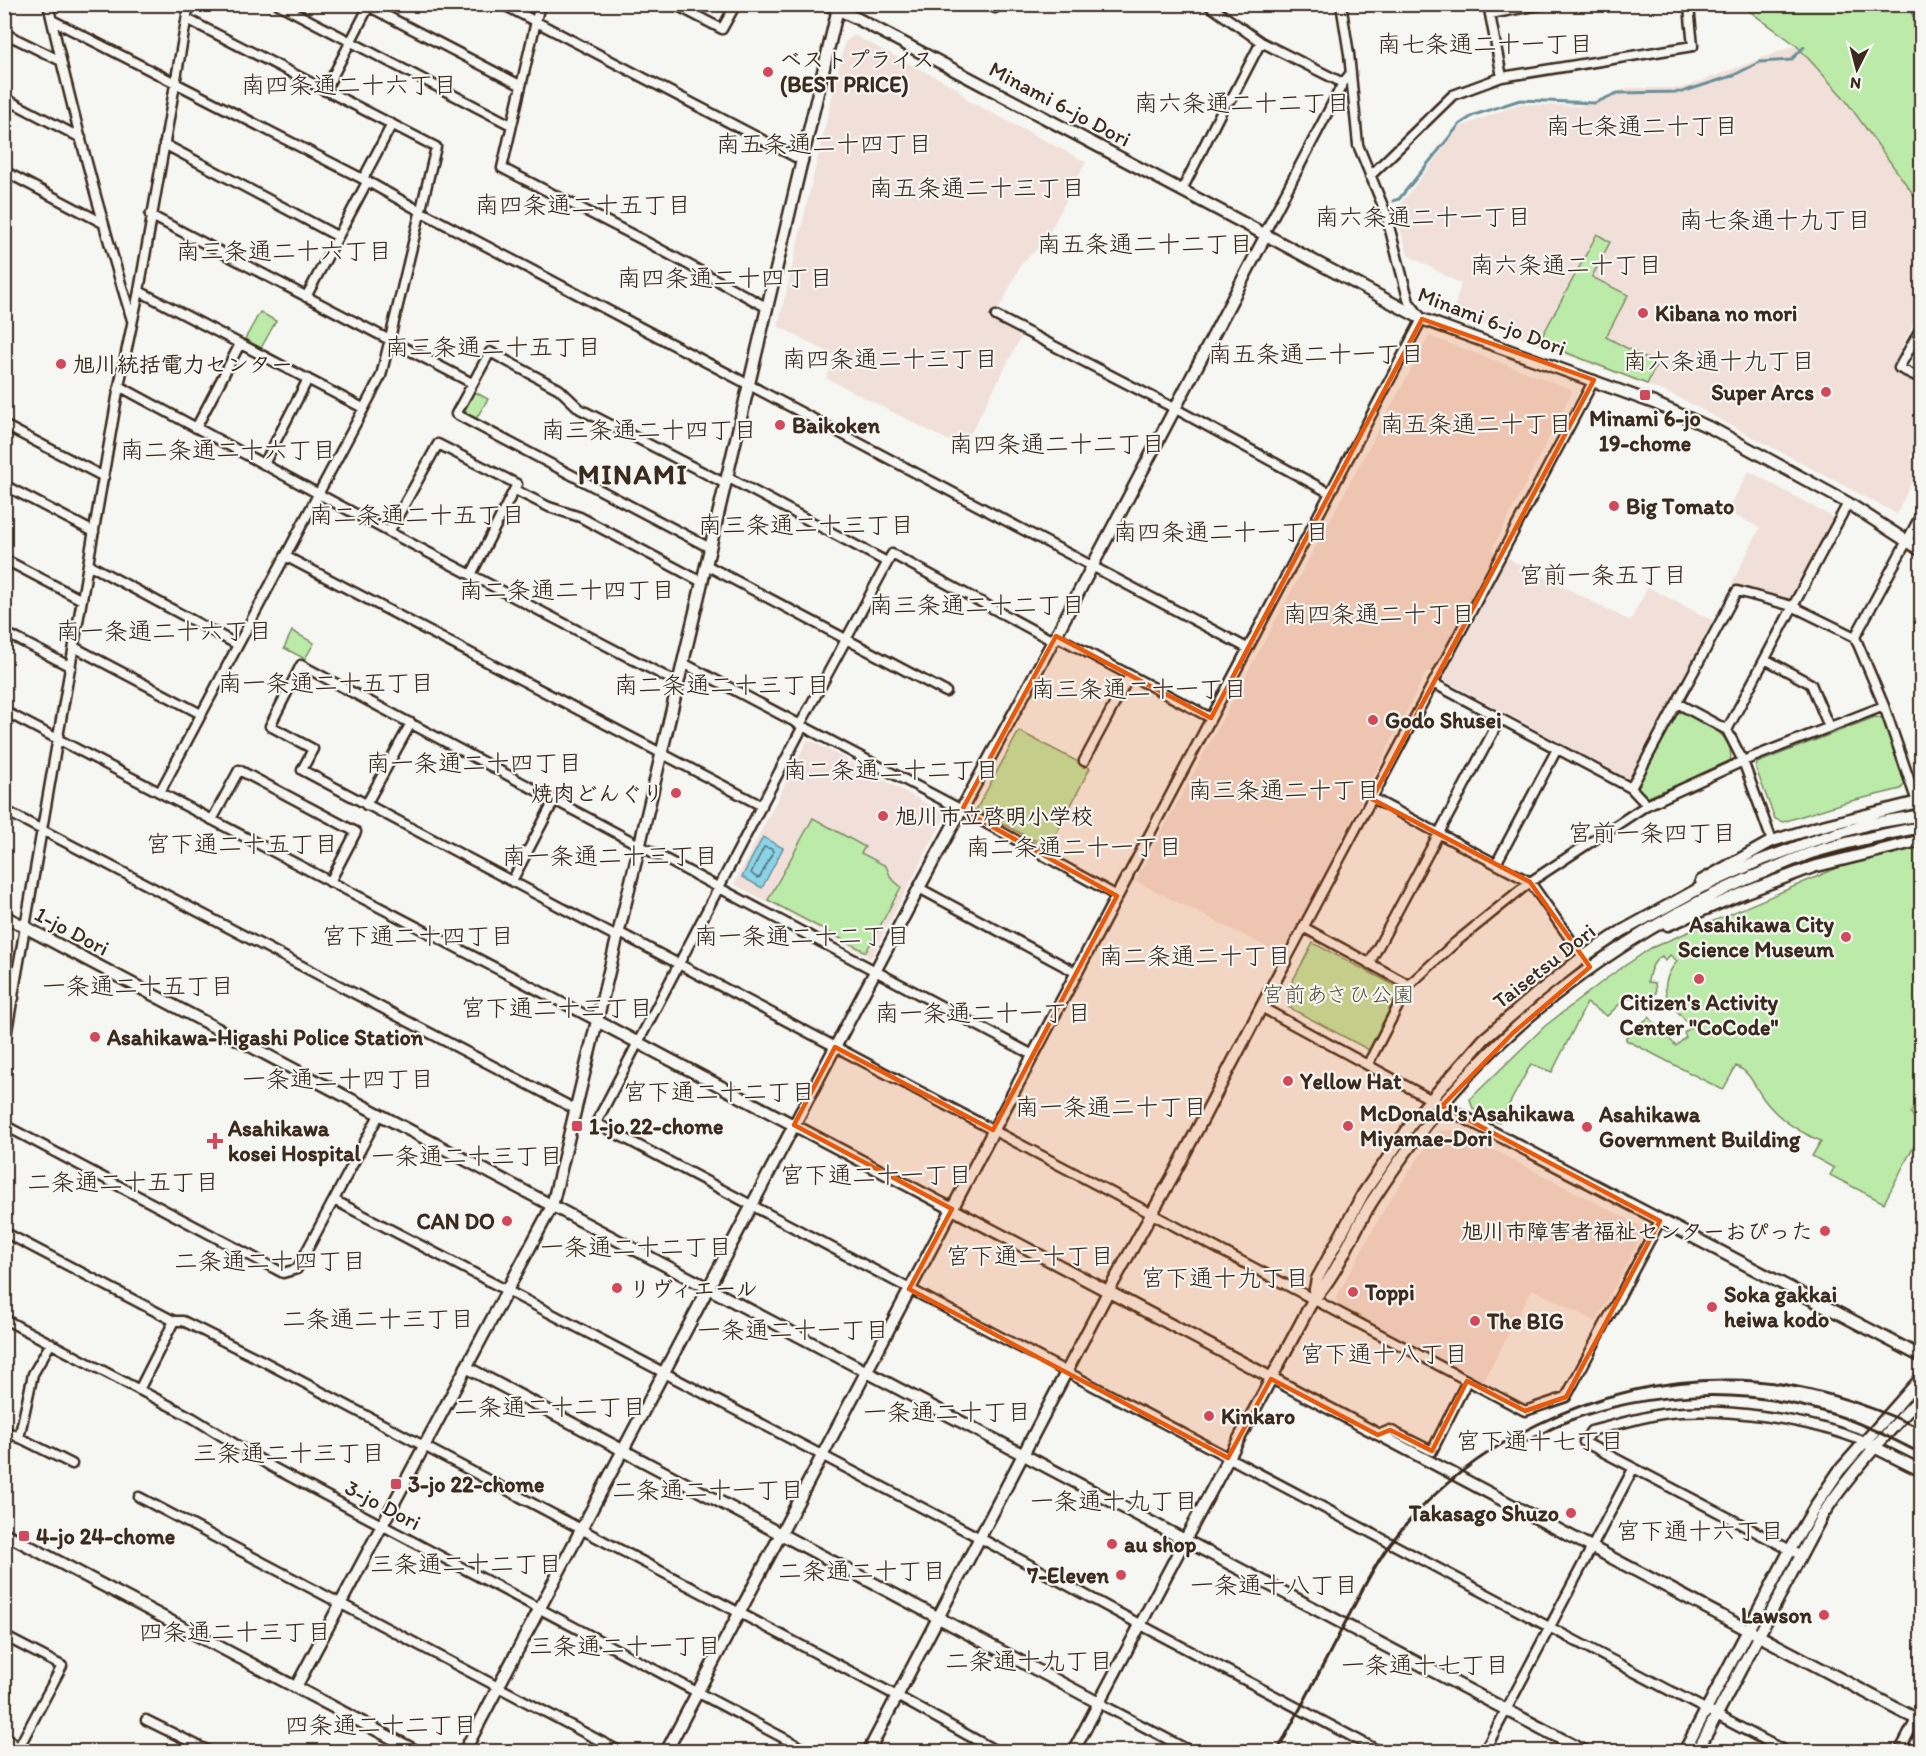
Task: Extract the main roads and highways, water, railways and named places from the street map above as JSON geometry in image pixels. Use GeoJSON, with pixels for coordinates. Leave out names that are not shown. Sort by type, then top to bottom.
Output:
{"type":"FeatureCollection","features":[{"type":"Feature","properties":{"kind":"water"},"geometry":{"type":"Polygon","coordinates":[[[763,837],[783,848],[762,888],[742,877],[763,837]]]}},
{"type":"Feature","properties":{"kind":"waterway"},"geometry":{"type":"LineString","coordinates":[[1902,4],[1911,11],[1922,31]]}},
{"type":"Feature","properties":{"kind":"waterway"},"geometry":{"type":"LineString","coordinates":[[1393,201],[1399,199],[1460,124],[1474,115],[1520,100],[1595,103],[1617,93],[1682,92],[1732,76],[1760,62],[1791,60],[1804,47]]}},
{"type":"Feature","properties":{"kind":"railway"},"geometry":{"type":"LineString","coordinates":[[1277,1752],[1366,1583],[1390,1544],[1422,1508],[1457,1475],[1497,1447],[1539,1424],[1583,1405],[1630,1391],[1677,1383],[1725,1380],[1776,1383],[1826,1394],[1875,1409],[1922,1429]]}},
{"type":"Feature","properties":{"kind":"railway"},"geometry":{"type":"LineString","coordinates":[[1523,1443],[1568,1421],[1631,1403],[1663,1398],[1729,1396],[1793,1404],[1838,1416],[1875,1430],[1922,1454]]}},
{"type":"Feature","properties":{"kind":"place","name":"ベストプライス (BEST PRICE)"},"geometry":{"type":"Point","coordinates":[768,72]}},
{"type":"Feature","properties":{"kind":"place","name":"Kibana no mori"},"geometry":{"type":"Point","coordinates":[1643,313]}},
{"type":"Feature","properties":{"kind":"place","name":"旭川統括電力センター"},"geometry":{"type":"Point","coordinates":[61,364]}},
{"type":"Feature","properties":{"kind":"place","name":"Super Arcs"},"geometry":{"type":"Point","coordinates":[1826,392]}},
{"type":"Feature","properties":{"kind":"place","name":"Minami 6-jo 19-chome"},"geometry":{"type":"Point","coordinates":[1645,395]}},
{"type":"Feature","properties":{"kind":"place","name":"Baikoken"},"geometry":{"type":"Point","coordinates":[780,425]}},
{"type":"Feature","properties":{"kind":"place","name":"Big Tomato"},"geometry":{"type":"Point","coordinates":[1614,506]}},
{"type":"Feature","properties":{"kind":"place","name":"Godo Shusei"},"geometry":{"type":"Point","coordinates":[1373,720]}},
{"type":"Feature","properties":{"kind":"place","name":"焼肉どんぐり"},"geometry":{"type":"Point","coordinates":[676,793]}},
{"type":"Feature","properties":{"kind":"place","name":"旭川市立啓明小学校"},"geometry":{"type":"Point","coordinates":[883,816]}},
{"type":"Feature","properties":{"kind":"place","name":"Asahikawa City Science Museum"},"geometry":{"type":"Point","coordinates":[1846,937]}},
{"type":"Feature","properties":{"kind":"place","name":"Citizen's Activity Center \"CoCode\""},"geometry":{"type":"Point","coordinates":[1699,979]}},
{"type":"Feature","properties":{"kind":"place","name":"Asahikawa-Higashi Police Station"},"geometry":{"type":"Point","coordinates":[95,1037]}},
{"type":"Feature","properties":{"kind":"place","name":"Yellow Hat"},"geometry":{"type":"Point","coordinates":[1288,1081]}},
{"type":"Feature","properties":{"kind":"place","name":"1-jo 22-chome"},"geometry":{"type":"Point","coordinates":[577,1126]}},
{"type":"Feature","properties":{"kind":"place","name":"McDonald's Asahikawa Miyamae-Dori"},"geometry":{"type":"Point","coordinates":[1348,1126]}},
{"type":"Feature","properties":{"kind":"place","name":"Asahikawa Government Building"},"geometry":{"type":"Point","coordinates":[1587,1127]}},
{"type":"Feature","properties":{"kind":"place","name":"Asahikawa kosei Hospital"},"geometry":{"type":"Point","coordinates":[215,1141]}},
{"type":"Feature","properties":{"kind":"place","name":"CAN DO"},"geometry":{"type":"Point","coordinates":[507,1221]}},
{"type":"Feature","properties":{"kind":"place","name":"旭川市障害者福祉センターおぴった"},"geometry":{"type":"Point","coordinates":[1825,1231]}},
{"type":"Feature","properties":{"kind":"place","name":"リヴィエール"},"geometry":{"type":"Point","coordinates":[617,1288]}},
{"type":"Feature","properties":{"kind":"place","name":"Toppi"},"geometry":{"type":"Point","coordinates":[1353,1292]}},
{"type":"Feature","properties":{"kind":"place","name":"Soka gakkai heiwa kodo"},"geometry":{"type":"Point","coordinates":[1712,1307]}},
{"type":"Feature","properties":{"kind":"place","name":"The BIG"},"geometry":{"type":"Point","coordinates":[1475,1321]}},
{"type":"Feature","properties":{"kind":"place","name":"Kinkaro"},"geometry":{"type":"Point","coordinates":[1209,1416]}},
{"type":"Feature","properties":{"kind":"place","name":"3-jo 22-chome"},"geometry":{"type":"Point","coordinates":[396,1484]}},
{"type":"Feature","properties":{"kind":"place","name":"Takasago Shuzo"},"geometry":{"type":"Point","coordinates":[1571,1513]}},
{"type":"Feature","properties":{"kind":"place","name":"4-jo 24-chome"},"geometry":{"type":"Point","coordinates":[24,1536]}},
{"type":"Feature","properties":{"kind":"place","name":"au shop"},"geometry":{"type":"Point","coordinates":[1112,1544]}},
{"type":"Feature","properties":{"kind":"place","name":"7-Eleven"},"geometry":{"type":"Point","coordinates":[1121,1575]}},
{"type":"Feature","properties":{"kind":"place","name":"Lawson"},"geometry":{"type":"Point","coordinates":[1824,1615]}},
{"type":"Feature","properties":{"kind":"district","name":"南七条通二十一丁目"},"geometry":{"type":"Point","coordinates":[1485,43]}},
{"type":"Feature","properties":{"kind":"district","name":"南四条通二十六丁目"},"geometry":{"type":"Point","coordinates":[349,84]}},
{"type":"Feature","properties":{"kind":"district","name":"南六条通二十二丁目"},"geometry":{"type":"Point","coordinates":[1242,102]}},
{"type":"Feature","properties":{"kind":"district","name":"南七条通二十丁目"},"geometry":{"type":"Point","coordinates":[1642,125]}},
{"type":"Feature","properties":{"kind":"district","name":"南五条通二十四丁目"},"geometry":{"type":"Point","coordinates":[824,143]}},
{"type":"Feature","properties":{"kind":"district","name":"南五条通二十三丁目"},"geometry":{"type":"Point","coordinates":[977,187]}},
{"type":"Feature","properties":{"kind":"district","name":"南四条通二十五丁目"},"geometry":{"type":"Point","coordinates":[583,204]}},
{"type":"Feature","properties":{"kind":"district","name":"南六条通二十一丁目"},"geometry":{"type":"Point","coordinates":[1423,216]}},
{"type":"Feature","properties":{"kind":"district","name":"南七条通十九丁目"},"geometry":{"type":"Point","coordinates":[1775,219]}},
{"type":"Feature","properties":{"kind":"district","name":"南五条通二十二丁目"},"geometry":{"type":"Point","coordinates":[1145,243]}},
{"type":"Feature","properties":{"kind":"district","name":"南三条通二十六丁目"},"geometry":{"type":"Point","coordinates":[284,250]}},
{"type":"Feature","properties":{"kind":"district","name":"南六条通二十丁目"},"geometry":{"type":"Point","coordinates":[1566,264]}},
{"type":"Feature","properties":{"kind":"district","name":"南四条通二十四丁目"},"geometry":{"type":"Point","coordinates":[725,277]}},
{"type":"Feature","properties":{"kind":"district","name":"南三条通二十五丁目"},"geometry":{"type":"Point","coordinates":[493,346]}},
{"type":"Feature","properties":{"kind":"district","name":"南五条通二十一丁目"},"geometry":{"type":"Point","coordinates":[1316,353]}},
{"type":"Feature","properties":{"kind":"district","name":"南四条通二十三丁目"},"geometry":{"type":"Point","coordinates":[890,358]}},
{"type":"Feature","properties":{"kind":"district","name":"南六条通十九丁目"},"geometry":{"type":"Point","coordinates":[1719,360]}},
{"type":"Feature","properties":{"kind":"district","name":"南五条通二十丁目"},"geometry":{"type":"Point","coordinates":[1476,423]}},
{"type":"Feature","properties":{"kind":"district","name":"南三条通二十四丁目"},"geometry":{"type":"Point","coordinates":[649,429]}},
{"type":"Feature","properties":{"kind":"district","name":"南四条通二十二丁目"},"geometry":{"type":"Point","coordinates":[1057,443]}},
{"type":"Feature","properties":{"kind":"district","name":"南二条通二十六丁目"},"geometry":{"type":"Point","coordinates":[228,449]}},
{"type":"Feature","properties":{"kind":"district","name":"MINAMI"},"geometry":{"type":"Point","coordinates":[633,474]}},
{"type":"Feature","properties":{"kind":"district","name":"南二条通二十五丁目"},"geometry":{"type":"Point","coordinates":[417,514]}},
{"type":"Feature","properties":{"kind":"district","name":"南三条通二十三丁目"},"geometry":{"type":"Point","coordinates":[806,524]}},
{"type":"Feature","properties":{"kind":"district","name":"南四条通二十一丁目"},"geometry":{"type":"Point","coordinates":[1221,531]}},
{"type":"Feature","properties":{"kind":"district","name":"宮前一条五丁目"},"geometry":{"type":"Point","coordinates":[1603,574]}},
{"type":"Feature","properties":{"kind":"district","name":"南二条通二十四丁目"},"geometry":{"type":"Point","coordinates":[567,589]}},
{"type":"Feature","properties":{"kind":"district","name":"南三条通二十二丁目"},"geometry":{"type":"Point","coordinates":[977,604]}},
{"type":"Feature","properties":{"kind":"district","name":"南四条通二十丁目"},"geometry":{"type":"Point","coordinates":[1379,613]}},
{"type":"Feature","properties":{"kind":"district","name":"南一条通二十六丁目"},"geometry":{"type":"Point","coordinates":[164,630]}},
{"type":"Feature","properties":{"kind":"district","name":"南一条通二十五丁目"},"geometry":{"type":"Point","coordinates":[326,682]}},
{"type":"Feature","properties":{"kind":"district","name":"南二条通二十三丁目"},"geometry":{"type":"Point","coordinates":[722,684]}},
{"type":"Feature","properties":{"kind":"district","name":"南三条通二十一丁目"},"geometry":{"type":"Point","coordinates":[1139,688]}},
{"type":"Feature","properties":{"kind":"district","name":"南一条通二十四丁目"},"geometry":{"type":"Point","coordinates":[474,762]}},
{"type":"Feature","properties":{"kind":"district","name":"南二条通二十二丁目"},"geometry":{"type":"Point","coordinates":[891,769]}},
{"type":"Feature","properties":{"kind":"district","name":"南三条通二十丁目"},"geometry":{"type":"Point","coordinates":[1284,789]}},
{"type":"Feature","properties":{"kind":"district","name":"宮前一条四丁目"},"geometry":{"type":"Point","coordinates":[1652,832]}},
{"type":"Feature","properties":{"kind":"district","name":"宮下通二十五丁目"},"geometry":{"type":"Point","coordinates":[242,843]}},
{"type":"Feature","properties":{"kind":"district","name":"南二条通二十一丁目"},"geometry":{"type":"Point","coordinates":[1074,846]}},
{"type":"Feature","properties":{"kind":"district","name":"南一条通二十三丁目"},"geometry":{"type":"Point","coordinates":[610,855]}},
{"type":"Feature","properties":{"kind":"district","name":"宮下通二十四丁目"},"geometry":{"type":"Point","coordinates":[418,935]}},
{"type":"Feature","properties":{"kind":"district","name":"南一条通二十二丁目"},"geometry":{"type":"Point","coordinates":[802,935]}},
{"type":"Feature","properties":{"kind":"district","name":"南二条通二十丁目"},"geometry":{"type":"Point","coordinates":[1195,955]}},
{"type":"Feature","properties":{"kind":"district","name":"一条通二十五丁目"},"geometry":{"type":"Point","coordinates":[138,985]}},
{"type":"Feature","properties":{"kind":"district","name":"宮下通二十三丁目"},"geometry":{"type":"Point","coordinates":[557,1007]}},
{"type":"Feature","properties":{"kind":"district","name":"南一条通二十一丁目"},"geometry":{"type":"Point","coordinates":[983,1012]}},
{"type":"Feature","properties":{"kind":"district","name":"一条通二十四丁目"},"geometry":{"type":"Point","coordinates":[338,1078]}},
{"type":"Feature","properties":{"kind":"district","name":"宮下通二十二丁目"},"geometry":{"type":"Point","coordinates":[719,1091]}},
{"type":"Feature","properties":{"kind":"district","name":"南一条通二十丁目"},"geometry":{"type":"Point","coordinates":[1111,1106]}},
{"type":"Feature","properties":{"kind":"district","name":"一条通二十三丁目"},"geometry":{"type":"Point","coordinates":[467,1155]}},
{"type":"Feature","properties":{"kind":"district","name":"宮下通二十一丁目"},"geometry":{"type":"Point","coordinates":[876,1174]}},
{"type":"Feature","properties":{"kind":"district","name":"二条通二十五丁目"},"geometry":{"type":"Point","coordinates":[123,1181]}},
{"type":"Feature","properties":{"kind":"district","name":"一条通二十二丁目"},"geometry":{"type":"Point","coordinates":[636,1246]}},
{"type":"Feature","properties":{"kind":"district","name":"宮下通二十丁目"},"geometry":{"type":"Point","coordinates":[1030,1255]}},
{"type":"Feature","properties":{"kind":"district","name":"二条通二十四丁目"},"geometry":{"type":"Point","coordinates":[270,1260]}},
{"type":"Feature","properties":{"kind":"district","name":"宮下通十九丁目"},"geometry":{"type":"Point","coordinates":[1225,1277]}},
{"type":"Feature","properties":{"kind":"district","name":"二条通二十三丁目"},"geometry":{"type":"Point","coordinates":[378,1318]}},
{"type":"Feature","properties":{"kind":"district","name":"一条通二十一丁目"},"geometry":{"type":"Point","coordinates":[793,1329]}},
{"type":"Feature","properties":{"kind":"district","name":"宮下通十八丁目"},"geometry":{"type":"Point","coordinates":[1384,1353]}},
{"type":"Feature","properties":{"kind":"district","name":"二条通二十二丁目"},"geometry":{"type":"Point","coordinates":[550,1406]}},
{"type":"Feature","properties":{"kind":"district","name":"一条通二十丁目"},"geometry":{"type":"Point","coordinates":[947,1411]}},
{"type":"Feature","properties":{"kind":"district","name":"宮下通十七丁目"},"geometry":{"type":"Point","coordinates":[1540,1440]}},
{"type":"Feature","properties":{"kind":"district","name":"三条通二十三丁目"},"geometry":{"type":"Point","coordinates":[289,1452]}},
{"type":"Feature","properties":{"kind":"district","name":"二条通二十一丁目"},"geometry":{"type":"Point","coordinates":[708,1489]}},
{"type":"Feature","properties":{"kind":"district","name":"一条通十九丁目"},"geometry":{"type":"Point","coordinates":[1114,1500]}},
{"type":"Feature","properties":{"kind":"district","name":"宮下通十六丁目"},"geometry":{"type":"Point","coordinates":[1700,1530]}},
{"type":"Feature","properties":{"kind":"district","name":"三条通二十二丁目"},"geometry":{"type":"Point","coordinates":[466,1563]}},
{"type":"Feature","properties":{"kind":"district","name":"二条通二十丁目"},"geometry":{"type":"Point","coordinates":[862,1570]}},
{"type":"Feature","properties":{"kind":"district","name":"一条通十八丁目"},"geometry":{"type":"Point","coordinates":[1274,1584]}},
{"type":"Feature","properties":{"kind":"district","name":"四条通二十三丁目"},"geometry":{"type":"Point","coordinates":[235,1631]}},
{"type":"Feature","properties":{"kind":"district","name":"三条通二十一丁目"},"geometry":{"type":"Point","coordinates":[625,1645]}},
{"type":"Feature","properties":{"kind":"district","name":"二条通十九丁目"},"geometry":{"type":"Point","coordinates":[1029,1660]}},
{"type":"Feature","properties":{"kind":"district","name":"一条通十七丁目"},"geometry":{"type":"Point","coordinates":[1425,1664]}},
{"type":"Feature","properties":{"kind":"district","name":"四条通二十二丁目"},"geometry":{"type":"Point","coordinates":[381,1724]}},
{"type":"Feature","properties":{"kind":"park label","name":"宮前あさひ公園"},"geometry":{"type":"Point","coordinates":[1338,994]}}]}
